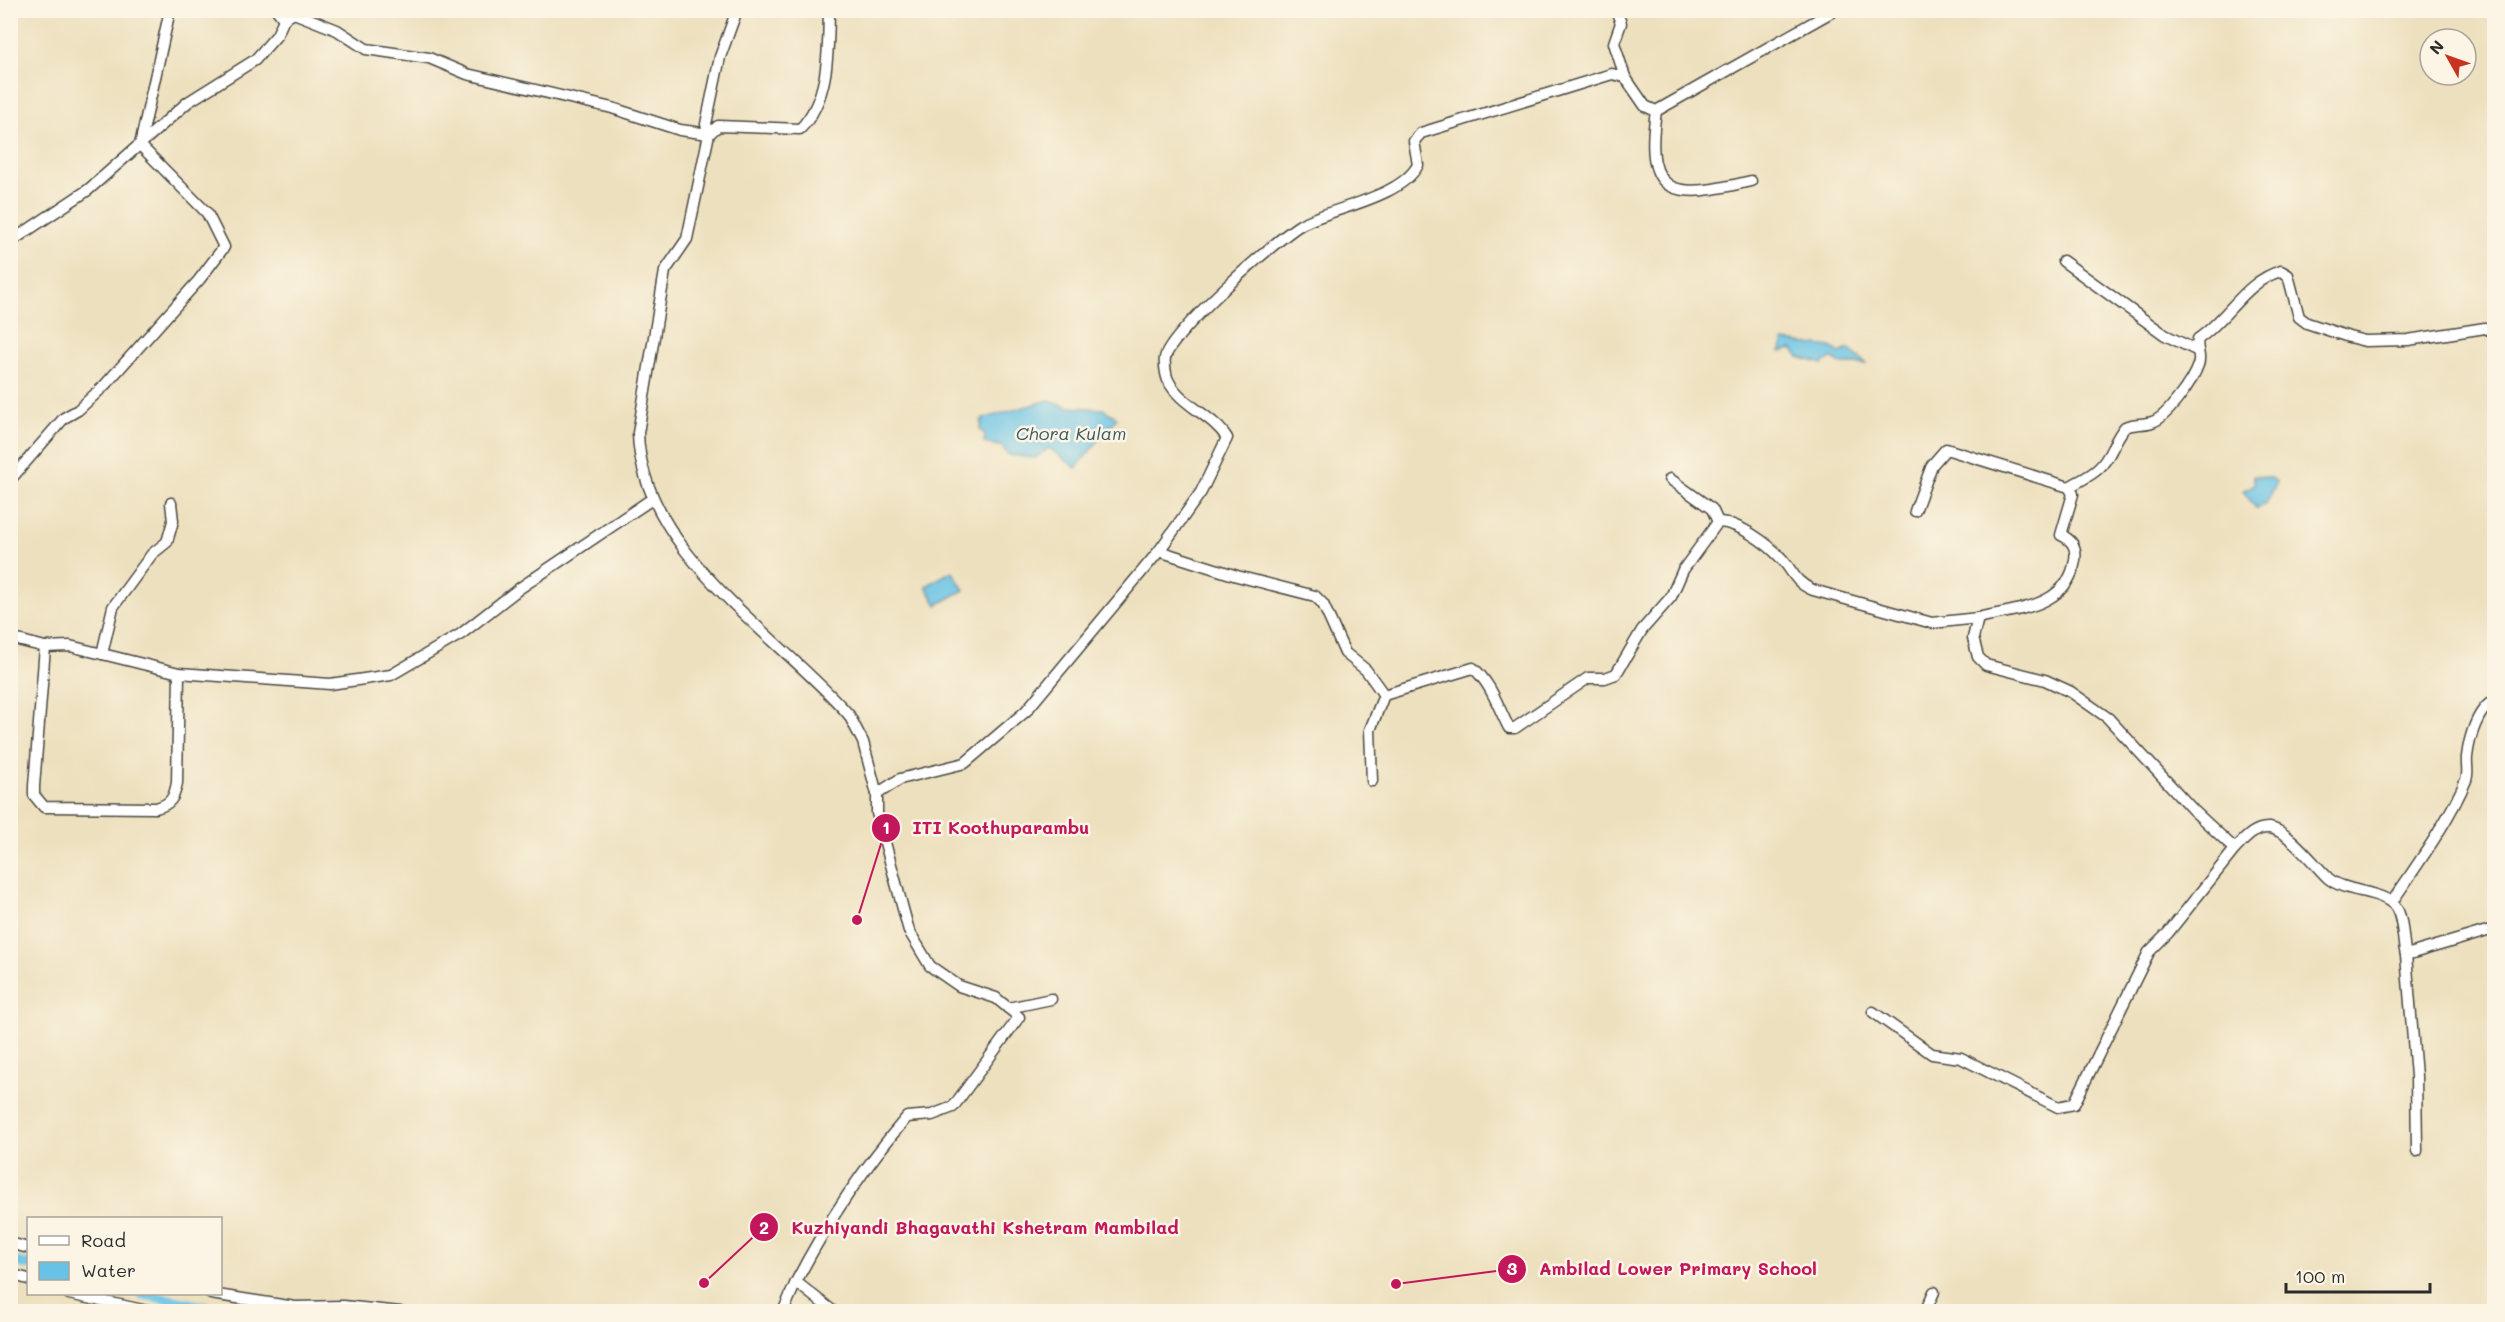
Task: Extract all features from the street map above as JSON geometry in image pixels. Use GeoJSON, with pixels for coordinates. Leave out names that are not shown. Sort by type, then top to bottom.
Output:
{"type":"FeatureCollection","features":[{"type":"Feature","properties":{"kind":"street"},"geometry":{"type":"LineString","coordinates":[[140,146],[170,10]]}},
{"type":"Feature","properties":{"kind":"street"},"geometry":{"type":"LineString","coordinates":[[737,10],[720,57],[706,124],[709,134],[687,239],[665,271],[638,433],[639,454],[652,499],[673,533],[712,581],[849,715],[863,742],[877,794],[877,813],[909,931],[930,966],[959,986],[996,998],[1019,1017],[952,1107],[932,1115],[907,1117],[871,1160],[796,1282],[783,1311]]}},
{"type":"Feature","properties":{"kind":"street"},"geometry":{"type":"LineString","coordinates":[[10,242],[88,190],[188,102],[255,60],[277,35],[281,15],[294,13],[337,30],[366,49],[429,58],[467,74],[612,108],[680,130],[709,134],[718,126],[800,129],[808,120],[828,66],[829,10]]}},
{"type":"Feature","properties":{"kind":"street"},"geometry":{"type":"LineString","coordinates":[[1616,10],[1621,24],[1614,43],[1625,77],[1645,106],[1656,111]]}},
{"type":"Feature","properties":{"kind":"street"},"geometry":{"type":"LineString","coordinates":[[1656,111],[1835,10]]}},
{"type":"Feature","properties":{"kind":"street"},"geometry":{"type":"LineString","coordinates":[[877,794],[900,779],[964,762],[1026,711],[1159,551],[1201,492],[1227,438],[1176,391],[1168,379],[1164,358],[1174,342],[1249,264],[1302,224],[1404,183],[1418,165],[1414,141],[1421,132],[1612,74],[1625,77]]}},
{"type":"Feature","properties":{"kind":"street"},"geometry":{"type":"LineString","coordinates":[[1656,111],[1652,158],[1658,176],[1664,182],[1674,188],[1694,191],[1751,181]]}},
{"type":"Feature","properties":{"kind":"street"},"geometry":{"type":"LineString","coordinates":[[10,480],[64,418],[78,410],[104,386],[199,280],[224,246],[207,213],[140,146]]}},
{"type":"Feature","properties":{"kind":"street"},"geometry":{"type":"LineString","coordinates":[[2063,261],[2165,335],[2198,351]]}},
{"type":"Feature","properties":{"kind":"street"},"geometry":{"type":"LineString","coordinates":[[2069,487],[2097,470],[2111,450],[2114,440],[2125,427],[2151,423],[2164,414],[2198,367],[2200,357],[2197,341],[2260,280],[2282,271],[2288,275],[2299,317],[2307,323],[2349,337],[2380,341],[2408,340],[2485,328],[2494,332]]}},
{"type":"Feature","properties":{"kind":"street"},"geometry":{"type":"LineString","coordinates":[[1718,522],[1729,522],[1762,543],[1781,558],[1800,585],[1932,623],[1978,618],[2035,605],[2052,598],[2062,589],[2072,574],[2075,558],[2074,547],[2070,539],[2061,534],[2073,494],[2069,487],[1946,449],[1932,465],[1915,511]]}},
{"type":"Feature","properties":{"kind":"street"},"geometry":{"type":"LineString","coordinates":[[1670,479],[1712,509],[1718,522]]}},
{"type":"Feature","properties":{"kind":"street"},"geometry":{"type":"LineString","coordinates":[[10,638],[45,647],[70,646],[179,673],[330,684],[391,675],[461,634],[520,588],[652,499]]}},
{"type":"Feature","properties":{"kind":"street"},"geometry":{"type":"LineString","coordinates":[[102,654],[113,607],[152,554],[167,542],[173,521],[171,503]]}},
{"type":"Feature","properties":{"kind":"street"},"geometry":{"type":"LineString","coordinates":[[1384,695],[1473,668],[1488,680],[1491,694],[1509,728],[1515,728],[1588,678],[1605,678],[1616,675],[1642,630],[1671,597],[1683,570],[1718,522]]}},
{"type":"Feature","properties":{"kind":"street"},"geometry":{"type":"LineString","coordinates":[[1159,551],[1237,576],[1315,596],[1323,604],[1345,653],[1366,670],[1384,695]]}},
{"type":"Feature","properties":{"kind":"street"},"geometry":{"type":"LineString","coordinates":[[1973,638],[1997,613]]}},
{"type":"Feature","properties":{"kind":"street"},"geometry":{"type":"LineString","coordinates":[[1978,618],[1973,638],[1978,657],[1986,665],[2046,680],[2071,692],[2108,718],[2193,810],[2235,849]]}},
{"type":"Feature","properties":{"kind":"street"},"geometry":{"type":"LineString","coordinates":[[45,647],[34,786],[34,795],[44,807],[156,808],[168,805],[175,796],[177,783],[179,673]]}},
{"type":"Feature","properties":{"kind":"street"},"geometry":{"type":"LineString","coordinates":[[1372,780],[1370,730],[1384,695]]}},
{"type":"Feature","properties":{"kind":"street"},"geometry":{"type":"LineString","coordinates":[[2392,902],[2424,855],[2467,778],[2467,756],[2472,736],[2487,705],[2494,702]]}},
{"type":"Feature","properties":{"kind":"street"},"geometry":{"type":"LineString","coordinates":[[1873,1012],[1932,1054],[1960,1058],[2058,1107],[2074,1104],[2149,952],[2168,933],[2235,849],[2261,828],[2272,828],[2319,865],[2328,878],[2342,886],[2392,902],[2398,909],[2406,955],[2416,1076],[2417,1151]]}},
{"type":"Feature","properties":{"kind":"street"},"geometry":{"type":"LineString","coordinates":[[2406,955],[2494,929]]}},
{"type":"Feature","properties":{"kind":"street"},"geometry":{"type":"LineString","coordinates":[[1008,1008],[1051,999]]}},
{"type":"Feature","properties":{"kind":"street"},"geometry":{"type":"LineString","coordinates":[[10,1243],[27,1248]]}},
{"type":"Feature","properties":{"kind":"street"},"geometry":{"type":"LineString","coordinates":[[10,1274],[27,1279]]}},
{"type":"Feature","properties":{"kind":"street"},"geometry":{"type":"LineString","coordinates":[[796,1282],[834,1311]]}},
{"type":"Feature","properties":{"kind":"street"},"geometry":{"type":"LineString","coordinates":[[1925,1311],[1934,1292]]}},
{"type":"Feature","properties":{"kind":"street"},"geometry":{"type":"LineString","coordinates":[[78,1295],[152,1311]]}},
{"type":"Feature","properties":{"kind":"street"},"geometry":{"type":"LineString","coordinates":[[222,1295],[295,1306],[343,1306],[400,1311]]}},
{"type":"Feature","properties":{"kind":"water"},"geometry":{"type":"Polygon","coordinates":[[[1784,341],[1831,347],[1840,353],[1848,349],[1867,364],[1841,364],[1831,358],[1822,364],[1799,357],[1792,349],[1780,352],[1784,341]]]}},
{"type":"Feature","properties":{"kind":"water","name":"Chora Kulam"},"geometry":{"type":"Polygon","coordinates":[[[1049,400],[1068,407],[1103,409],[1117,418],[1076,468],[1049,448],[1035,458],[1009,455],[1001,446],[984,443],[985,434],[980,430],[982,419],[1049,400]]]}},
{"type":"Feature","properties":{"kind":"water"},"geometry":{"type":"Polygon","coordinates":[[[2253,476],[2271,478],[2277,482],[2266,504],[2256,508],[2243,491],[2255,484],[2253,476]]]}},
{"type":"Feature","properties":{"kind":"water"},"geometry":{"type":"Polygon","coordinates":[[[952,571],[964,590],[937,605],[926,586],[952,571]]]}},
{"type":"Feature","properties":{"kind":"waterway"},"geometry":{"type":"LineString","coordinates":[[10,1260],[27,1265]]}},
{"type":"Feature","properties":{"kind":"waterway"},"geometry":{"type":"LineString","coordinates":[[147,1295],[228,1312]]}},
{"type":"Feature","properties":{"kind":"place","name":"ITI Koothuparambu"},"geometry":{"type":"Point","coordinates":[857,920]}},
{"type":"Feature","properties":{"kind":"place","name":"Kuzhiyandi Bhagavathi Kshetram Mambilad"},"geometry":{"type":"Point","coordinates":[704,1283]}},
{"type":"Feature","properties":{"kind":"place","name":"Ambilad Lower Primary School"},"geometry":{"type":"Point","coordinates":[1396,1284]}}]}
